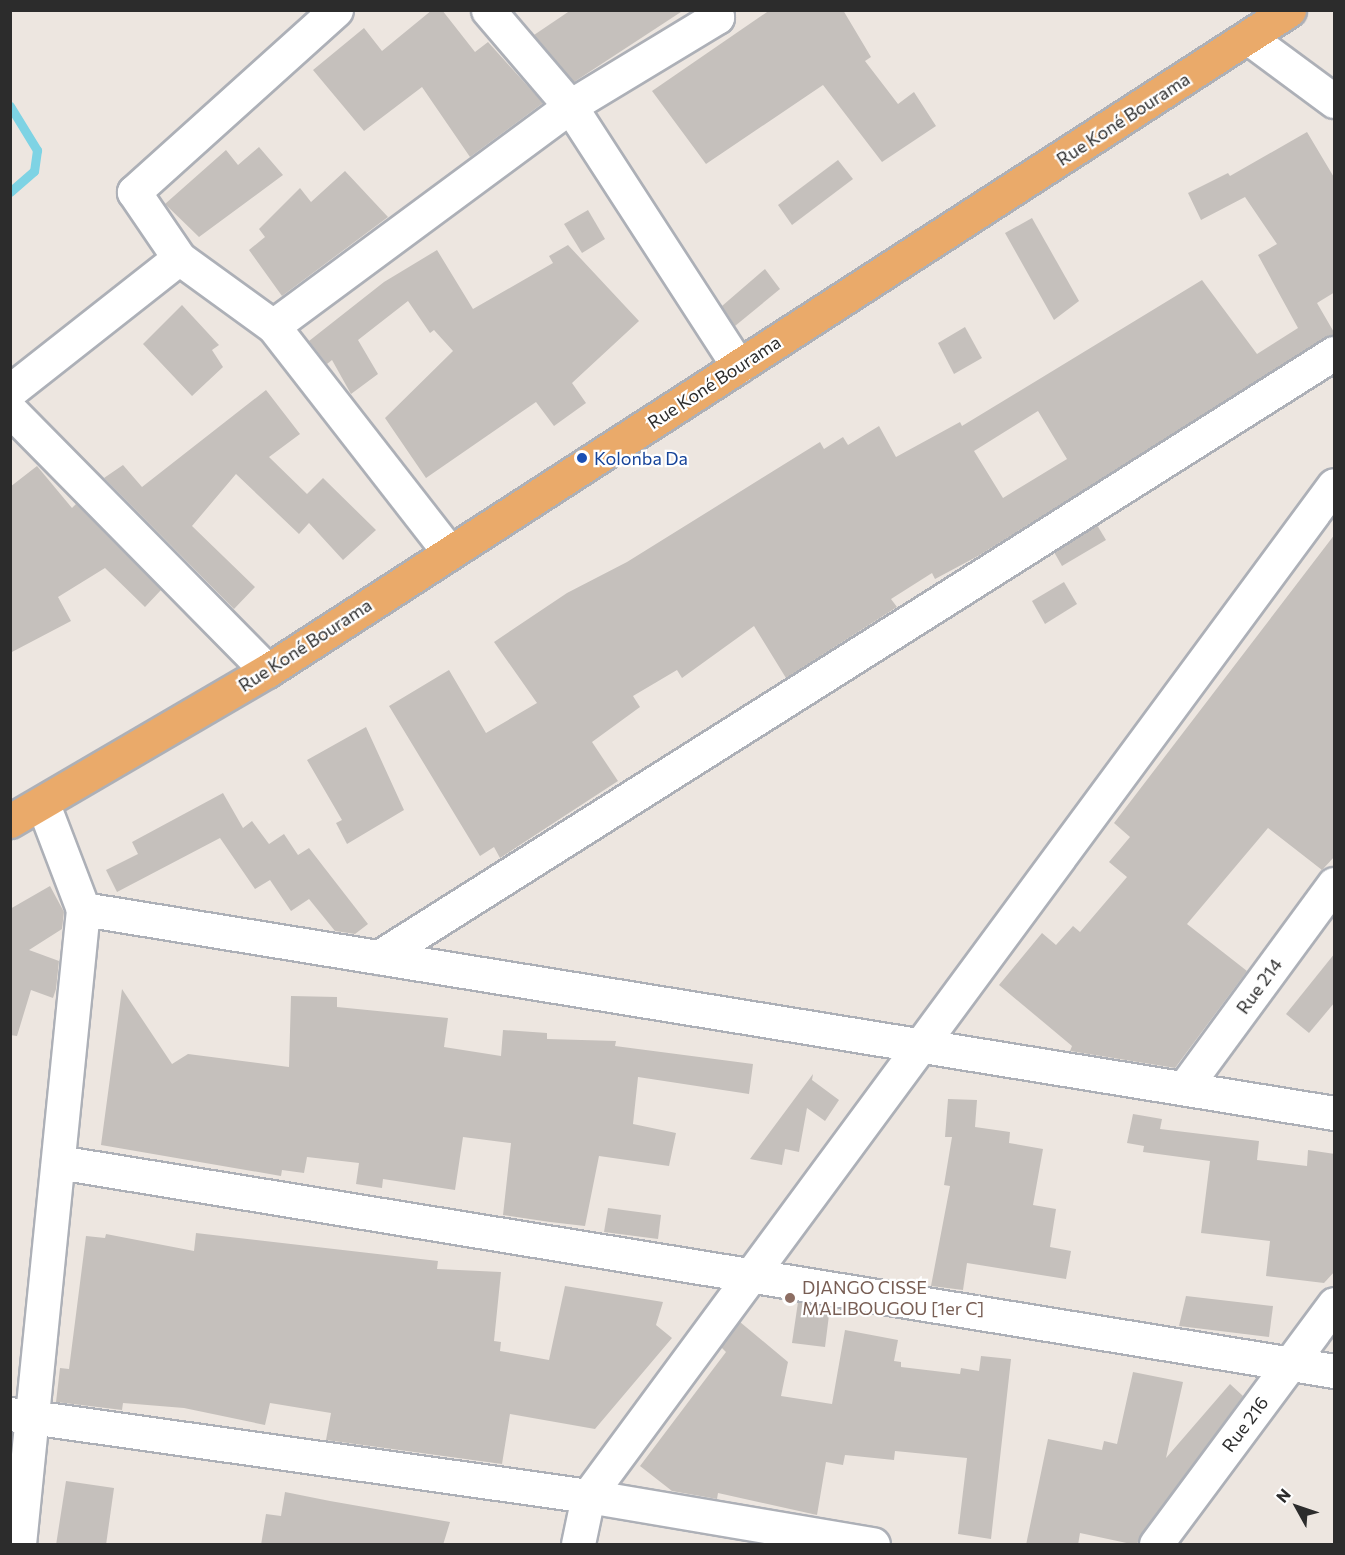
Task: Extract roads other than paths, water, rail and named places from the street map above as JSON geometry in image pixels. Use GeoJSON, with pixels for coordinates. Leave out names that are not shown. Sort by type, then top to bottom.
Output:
{"type":"FeatureCollection","features":[{"type":"Feature","properties":{"kind":"highway","name":"Rue Koné Bourama"},"geometry":{"type":"LineString","coordinates":[[10,821],[43,804],[267,671],[1250,38],[1289,10]]}},
{"type":"Feature","properties":{"kind":"street"},"geometry":{"type":"LineString","coordinates":[[336,10],[134,192],[179,258],[273,326],[449,552]]}},
{"type":"Feature","properties":{"kind":"street"},"geometry":{"type":"LineString","coordinates":[[488,10],[570,106],[738,366]]}},
{"type":"Feature","properties":{"kind":"street"},"geometry":{"type":"LineString","coordinates":[[273,326],[570,106],[717,17],[713,10]]}},
{"type":"Feature","properties":{"kind":"street"},"geometry":{"type":"LineString","coordinates":[[1250,38],[1335,101]]}},
{"type":"Feature","properties":{"kind":"street"},"geometry":{"type":"LineString","coordinates":[[10,391],[179,258]]}},
{"type":"Feature","properties":{"kind":"street"},"geometry":{"type":"LineString","coordinates":[[379,957],[1335,353]]}},
{"type":"Feature","properties":{"kind":"street"},"geometry":{"type":"LineString","coordinates":[[10,410],[267,671]]}},
{"type":"Feature","properties":{"kind":"street"},"geometry":{"type":"LineString","coordinates":[[578,1545],[588,1496],[1335,485]]}},
{"type":"Feature","properties":{"kind":"street"},"geometry":{"type":"LineString","coordinates":[[19,1545],[21,1416],[58,1162],[83,909],[43,804]]}},
{"type":"Feature","properties":{"kind":"street","name":"Rue 214"},"geometry":{"type":"LineString","coordinates":[[1184,1088],[1335,884]]}},
{"type":"Feature","properties":{"kind":"street"},"geometry":{"type":"LineString","coordinates":[[83,909],[1335,1113]]}},
{"type":"Feature","properties":{"kind":"street"},"geometry":{"type":"LineString","coordinates":[[58,1162],[1335,1371]]}},
{"type":"Feature","properties":{"kind":"street","name":"Rue 216"},"geometry":{"type":"LineString","coordinates":[[1156,1545],[1335,1304]]}},
{"type":"Feature","properties":{"kind":"street"},"geometry":{"type":"LineString","coordinates":[[21,1416],[588,1496],[873,1545]]}},
{"type":"Feature","properties":{"kind":"waterway"},"geometry":{"type":"LineString","coordinates":[[10,106],[37,150],[34,171],[10,192]]}},
{"type":"Feature","properties":{"kind":"place","name":"Kolonba Da"},"geometry":{"type":"Point","coordinates":[582,458]}},
{"type":"Feature","properties":{"kind":"place","name":"DJANGO CISSE MALIBOUGOU [1er C]"},"geometry":{"type":"Point","coordinates":[790,1298]}}]}
